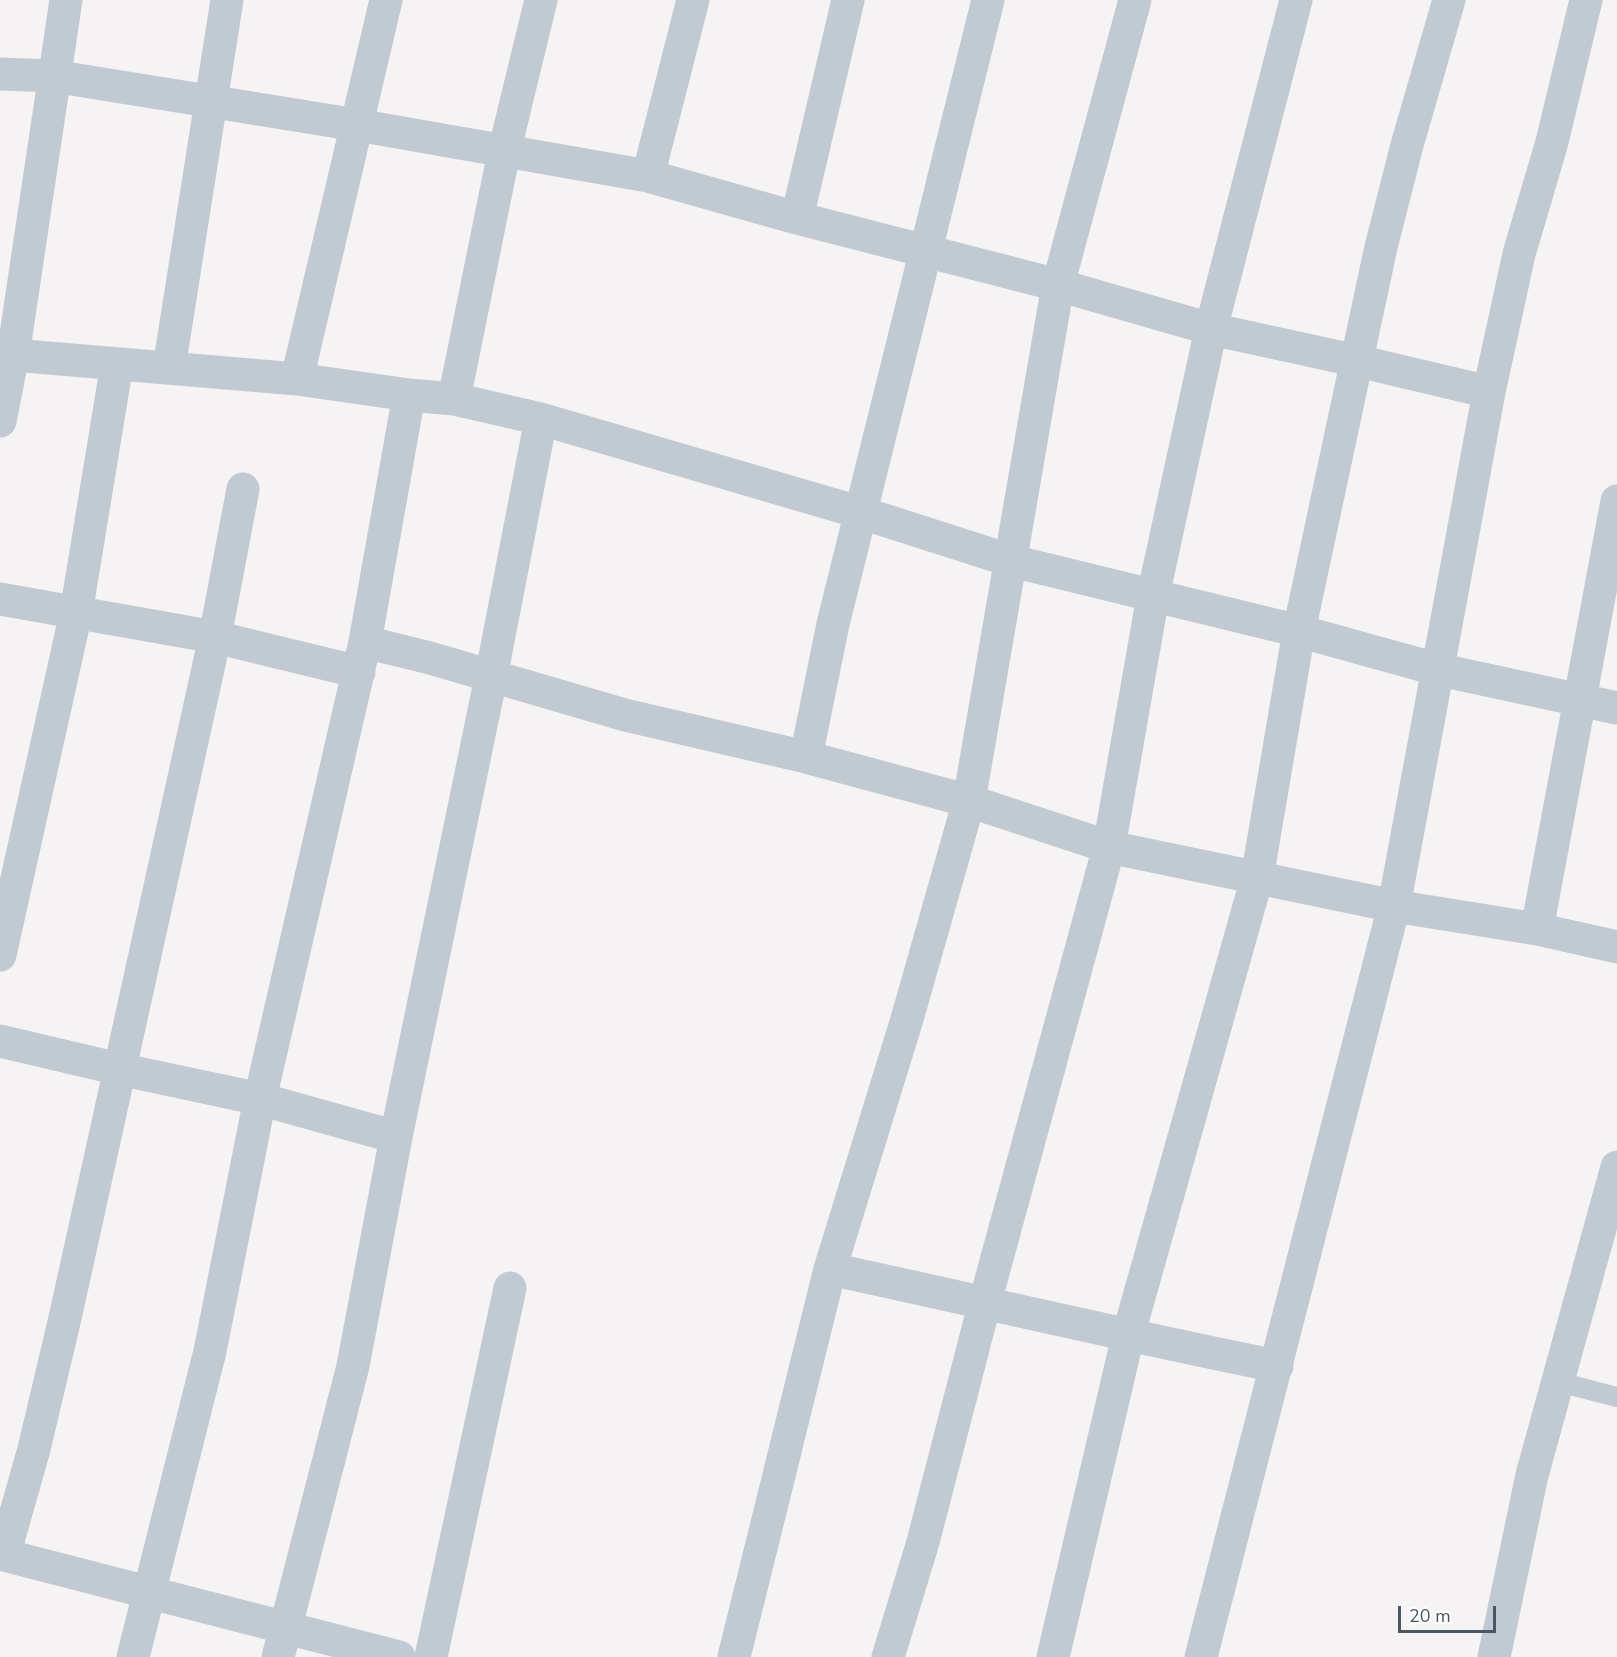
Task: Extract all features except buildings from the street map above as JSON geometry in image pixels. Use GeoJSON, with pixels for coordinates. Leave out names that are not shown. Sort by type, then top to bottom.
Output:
{"type":"FeatureCollection","features":[{"type":"Feature","properties":{"kind":"street"},"geometry":{"type":"LineString","coordinates":[[0,421],[66,0]]}},
{"type":"Feature","properties":{"kind":"street"},"geometry":{"type":"LineString","coordinates":[[169,368],[227,0]]}},
{"type":"Feature","properties":{"kind":"street"},"geometry":{"type":"LineString","coordinates":[[297,379],[386,0]]}},
{"type":"Feature","properties":{"kind":"street"},"geometry":{"type":"LineString","coordinates":[[454,399],[504,152],[541,0]]}},
{"type":"Feature","properties":{"kind":"street"},"geometry":{"type":"LineString","coordinates":[[648,176],[693,0]]}},
{"type":"Feature","properties":{"kind":"street"},"geometry":{"type":"LineString","coordinates":[[797,218],[848,0]]}},
{"type":"Feature","properties":{"kind":"street"},"geometry":{"type":"LineString","coordinates":[[806,757],[833,624],[988,0]]}},
{"type":"Feature","properties":{"kind":"street"},"geometry":{"type":"LineString","coordinates":[[734,1657],[830,1269],[907,1019],[969,801],[1058,285],[1135,0]]}},
{"type":"Feature","properties":{"kind":"street"},"geometry":{"type":"LineString","coordinates":[[888,1657],[923,1542],[985,1302],[1109,847],[1153,596],[1211,329],[1296,0]]}},
{"type":"Feature","properties":{"kind":"street"},"geometry":{"type":"LineString","coordinates":[[1053,1657],[1128,1336],[1257,878],[1299,631],[1381,247],[1449,0]]}},
{"type":"Feature","properties":{"kind":"street"},"geometry":{"type":"LineString","coordinates":[[1201,1657],[1394,906],[1489,392],[1519,254],[1552,142],[1586,0]]}},
{"type":"Feature","properties":{"kind":"street"},"geometry":{"type":"LineString","coordinates":[[0,74],[53,76],[357,125],[648,176],[797,218],[1058,285],[1211,329],[1489,392]]}},
{"type":"Feature","properties":{"kind":"street"},"geometry":{"type":"LineString","coordinates":[[12,355],[297,379],[454,399],[541,419],[862,513],[1012,561],[1299,631],[1436,669],[1617,708]]}},
{"type":"Feature","properties":{"kind":"street"},"geometry":{"type":"LineString","coordinates":[[0,954],[76,613],[117,364]]}},
{"type":"Feature","properties":{"kind":"street"},"geometry":{"type":"LineString","coordinates":[[133,1657],[210,1352],[260,1099],[362,657],[409,395]]}},
{"type":"Feature","properties":{"kind":"street"},"geometry":{"type":"LineString","coordinates":[[281,1643],[353,1366],[396,1137],[491,677],[541,419]]}},
{"type":"Feature","properties":{"kind":"street"},"geometry":{"type":"LineString","coordinates":[[243,489],[215,637],[34,1449],[2,1555],[149,1592],[281,1643],[399,1657]]}},
{"type":"Feature","properties":{"kind":"street"},"geometry":{"type":"LineString","coordinates":[[1537,929],[1617,501]]}},
{"type":"Feature","properties":{"kind":"street"},"geometry":{"type":"LineString","coordinates":[[0,599],[215,637],[362,657],[430,658],[625,715],[806,757],[969,801],[1109,847],[1394,906],[1537,929],[1617,947]]}},
{"type":"Feature","properties":{"kind":"street"},"geometry":{"type":"LineString","coordinates":[[0,1041],[260,1099],[396,1137]]}},
{"type":"Feature","properties":{"kind":"street"},"geometry":{"type":"LineString","coordinates":[[1494,1657],[1532,1475],[1617,1167]]}},
{"type":"Feature","properties":{"kind":"street"},"geometry":{"type":"LineString","coordinates":[[830,1269],[985,1302],[1128,1336],[1277,1366]]}},
{"type":"Feature","properties":{"kind":"street"},"geometry":{"type":"LineString","coordinates":[[431,1657],[510,1288]]}},
{"type":"Feature","properties":{"kind":"lane"},"geometry":{"type":"LineString","coordinates":[[1559,1382],[1617,1397]]}}]}
